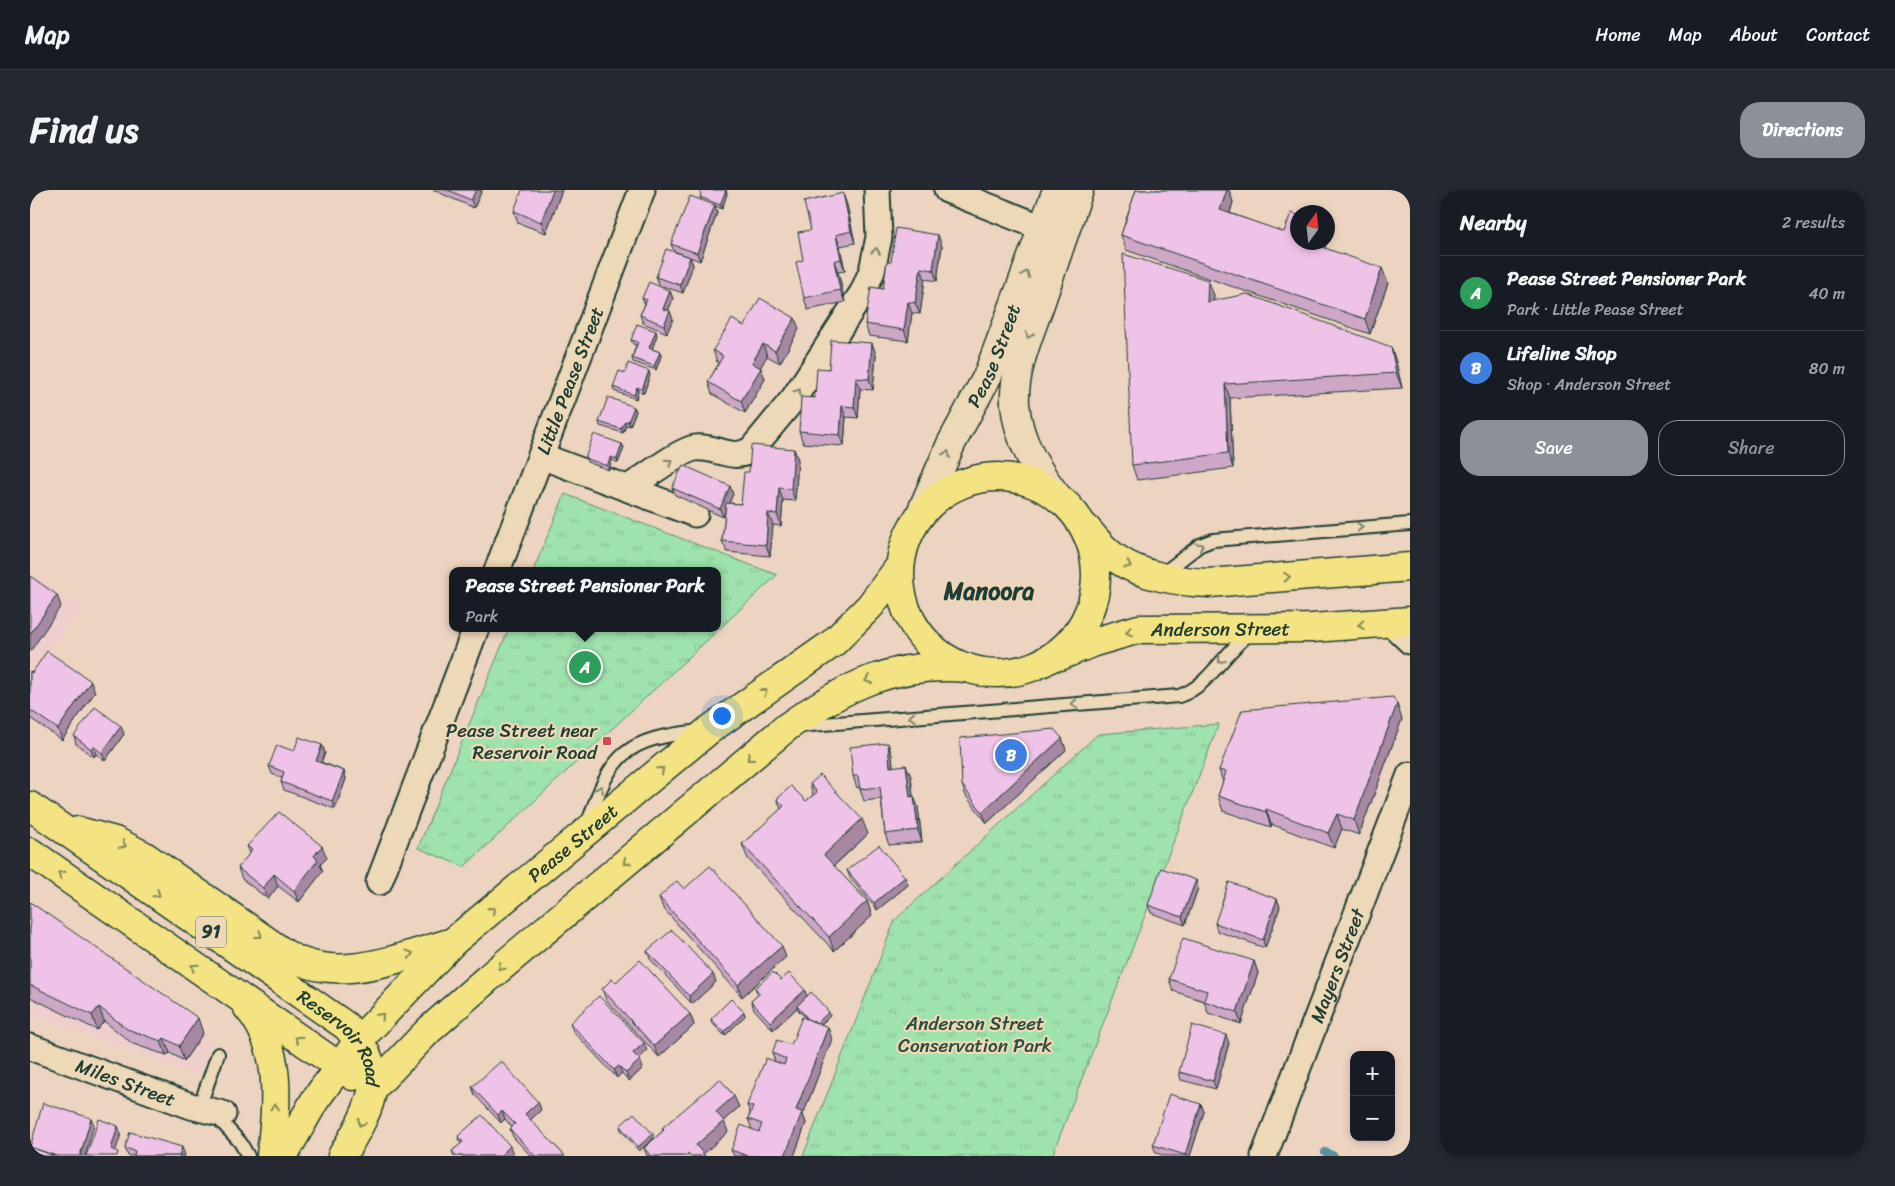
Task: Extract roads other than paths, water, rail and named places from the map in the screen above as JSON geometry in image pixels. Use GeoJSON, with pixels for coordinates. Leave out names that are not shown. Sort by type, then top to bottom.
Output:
{"type":"FeatureCollection","features":[{"type":"Feature","properties":{"kind":"main road"},"geometry":{"type":"LineString","coordinates":[[967,668],[944,657],[916,629],[903,599],[900,566],[908,534],[920,515],[931,504],[956,486],[986,478],[1017,479],[1032,484],[1059,499],[1100,544],[1117,559],[1134,568],[1191,582],[1209,583],[1410,567]]}},
{"type":"Feature","properties":{"kind":"main road"},"geometry":{"type":"LineString","coordinates":[[373,1088],[429,1030],[487,978],[788,727],[828,698],[853,686],[886,674],[917,668],[967,668],[1003,673],[1038,665],[1068,644],[1082,625],[1092,602],[1096,578],[1095,560],[1090,542],[1079,520]]}},
{"type":"Feature","properties":{"kind":"main road","name":"Pease Street"},"geometry":{"type":"LineString","coordinates":[[282,1156],[315,1100],[338,1066],[359,1040],[454,941],[709,730],[833,643],[870,606],[900,566]]}},
{"type":"Feature","properties":{"kind":"main road","name":"Anderson Street"},"geometry":{"type":"LineString","coordinates":[[1038,665],[1094,642],[1139,630],[1258,628],[1404,629]]}},
{"type":"Feature","properties":{"kind":"main road","name":"Reservoir Road"},"geometry":{"type":"LineString","coordinates":[[30,806],[346,1026],[359,1040],[372,1068],[373,1088]]}},
{"type":"Feature","properties":{"kind":"main road"},"geometry":{"type":"LineString","coordinates":[[60,827],[114,841],[143,855],[284,953],[305,963],[341,969],[357,968],[454,941]]}},
{"type":"Feature","properties":{"kind":"main road","name":"Reservoir Road"},"geometry":{"type":"LineString","coordinates":[[30,852],[234,995],[373,1088]]}},
{"type":"Feature","properties":{"kind":"main road","name":"91"},"geometry":{"type":"LineString","coordinates":[[234,995],[258,1022],[272,1061],[276,1096],[271,1156]]}},
{"type":"Feature","properties":{"kind":"main road","name":"91"},"geometry":{"type":"LineString","coordinates":[[342,1156],[369,1107],[373,1088]]}},
{"type":"Feature","properties":{"kind":"street","name":"Little Pease Street"},"geometry":{"type":"LineString","coordinates":[[499,567],[642,190]]}},
{"type":"Feature","properties":{"kind":"street"},"geometry":{"type":"LineString","coordinates":[[628,488],[686,451],[695,448],[705,448],[729,455],[746,453],[752,449],[794,398],[862,292],[872,271],[879,236],[877,190]]}},
{"type":"Feature","properties":{"kind":"street"},"geometry":{"type":"LineString","coordinates":[[947,190],[1053,232]]}},
{"type":"Feature","properties":{"kind":"street","name":"Pease Street"},"geometry":{"type":"LineString","coordinates":[[1057,190],[1053,232],[1020,365],[1015,393],[1018,422],[1028,453],[1041,475],[1059,499]]}},
{"type":"Feature","properties":{"kind":"street","name":"Pease Street"},"geometry":{"type":"LineString","coordinates":[[920,515],[951,444],[988,375],[1053,232],[1079,190]]}},
{"type":"Feature","properties":{"kind":"street"},"geometry":{"type":"LineString","coordinates":[[541,456],[696,514]]}},
{"type":"Feature","properties":{"kind":"street"},"geometry":{"type":"LineString","coordinates":[[379,882],[474,632]]}},
{"type":"Feature","properties":{"kind":"street","name":"Mayers Street"},"geometry":{"type":"LineString","coordinates":[[1264,1156],[1410,775]]}},
{"type":"Feature","properties":{"kind":"street","name":"Miles Street"},"geometry":{"type":"LineString","coordinates":[[30,1047],[211,1111]]}},
{"type":"Feature","properties":{"kind":"lane"},"geometry":{"type":"LineString","coordinates":[[1161,575],[1200,545],[1213,540],[1410,524]]}},
{"type":"Feature","properties":{"kind":"lane"},"geometry":{"type":"LineString","coordinates":[[788,727],[1179,696],[1197,688],[1231,649],[1258,628]]}},
{"type":"Feature","properties":{"kind":"lane"},"geometry":{"type":"LineString","coordinates":[[584,835],[603,780],[613,765],[629,751],[659,736],[709,730]]}},
{"type":"Feature","properties":{"kind":"lane"},"geometry":{"type":"LineString","coordinates":[[218,1054],[211,1111],[240,1142],[248,1156]]}},
{"type":"Feature","properties":{"kind":"waterway"},"geometry":{"type":"LineString","coordinates":[[1325,1152],[1334,1156]]}},
{"type":"Feature","properties":{"kind":"place","name":"Pease Street Pensioner Park"},"geometry":{"type":"Point","coordinates":[585,667]}},
{"type":"Feature","properties":{"kind":"place","name":"Pease Street near Reservoir Road"},"geometry":{"type":"Point","coordinates":[607,741]}},
{"type":"Feature","properties":{"kind":"place","name":"Lifeline Shop"},"geometry":{"type":"Point","coordinates":[1011,755]}},
{"type":"Feature","properties":{"kind":"district","name":"Manoora"},"geometry":{"type":"Point","coordinates":[989,591]}},
{"type":"Feature","properties":{"kind":"park label","name":"Anderson Street Conservation Park"},"geometry":{"type":"Point","coordinates":[975,1034]}}]}
